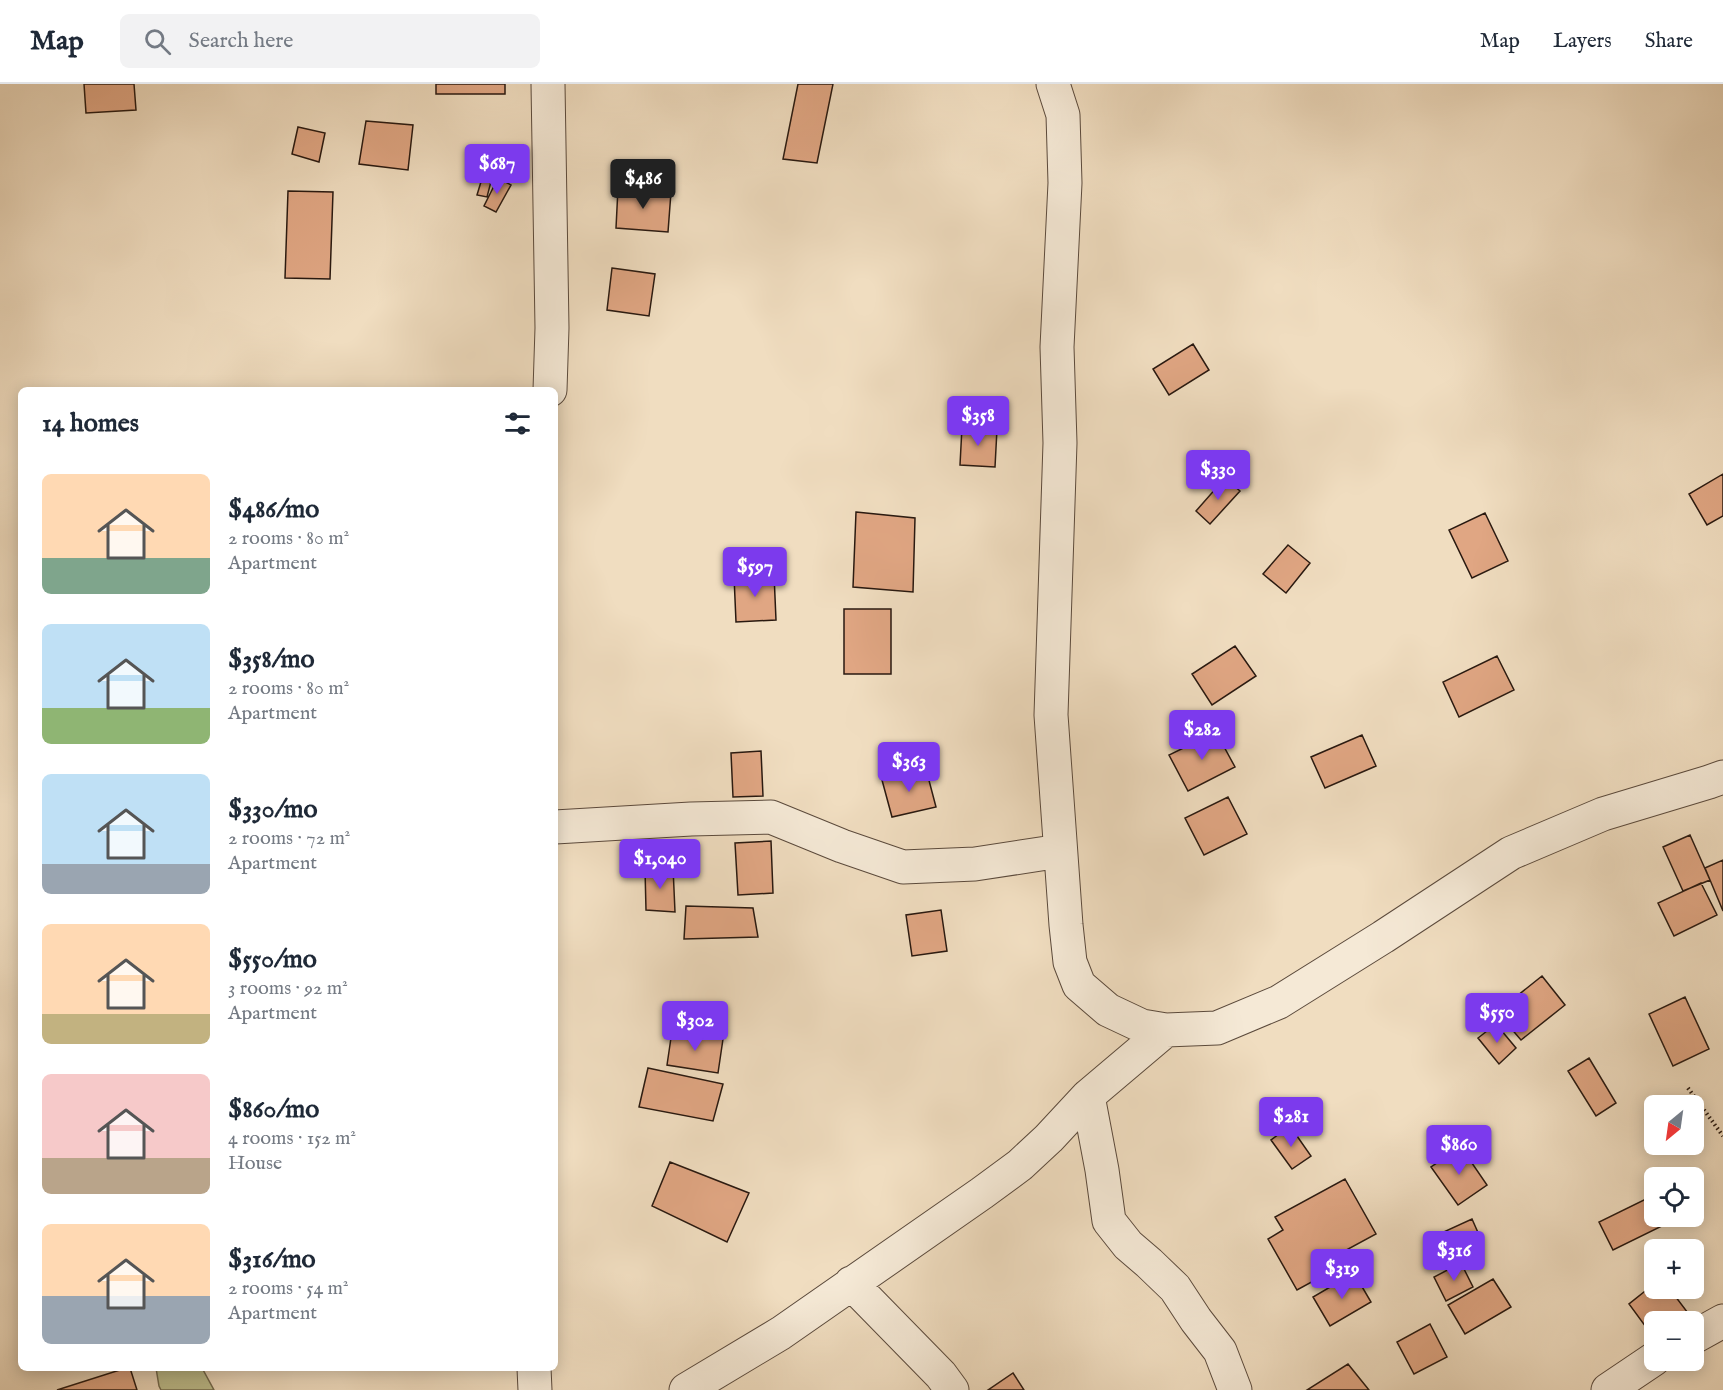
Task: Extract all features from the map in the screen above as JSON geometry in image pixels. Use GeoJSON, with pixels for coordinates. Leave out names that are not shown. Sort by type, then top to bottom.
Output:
{"type":"FeatureCollection","features":[{"type":"Feature","properties":{"kind":"street"},"geometry":{"type":"LineString","coordinates":[[548,84],[552,328],[550,387]]}},
{"type":"Feature","properties":{"kind":"street"},"geometry":{"type":"LineString","coordinates":[[1053,84],[1063,115],[1065,183],[1057,346],[1060,443],[1051,715],[1070,962],[1079,985],[1108,1010],[1142,1026],[1166,1030],[1217,1028],[1278,1002],[1512,853],[1603,814],[1723,777]]}},
{"type":"Feature","properties":{"kind":"street"},"geometry":{"type":"LineString","coordinates":[[558,827],[771,817],[842,846],[903,867],[975,864],[1060,851]]}},
{"type":"Feature","properties":{"kind":"street"},"geometry":{"type":"LineString","coordinates":[[686,1390],[781,1333],[1020,1165],[1088,1096],[1166,1030]]}},
{"type":"Feature","properties":{"kind":"street"},"geometry":{"type":"LineString","coordinates":[[1088,1096],[1109,1221],[1128,1245],[1175,1288],[1196,1320],[1221,1351],[1234,1390]]}},
{"type":"Feature","properties":{"kind":"street"},"geometry":{"type":"LineString","coordinates":[[851,1283],[942,1375],[952,1390]]}},
{"type":"Feature","properties":{"kind":"street"},"geometry":{"type":"LineString","coordinates":[[1704,1331],[1723,1321]]}},
{"type":"Feature","properties":{"kind":"street"},"geometry":{"type":"LineString","coordinates":[[1608,1390],[1644,1366]]}},
{"type":"Feature","properties":{"kind":"street"},"geometry":{"type":"LineString","coordinates":[[534,1371],[535,1390]]}},
{"type":"Feature","properties":{"kind":"path"},"geometry":{"type":"LineString","coordinates":[[1688,1088],[1723,1136]]}},
{"type":"Feature","properties":{"kind":"green space"},"geometry":{"type":"Polygon","coordinates":[[[156,1371],[204,1371],[214,1390],[161,1390],[156,1371]]]}},
{"type":"Feature","properties":{"kind":"building"},"geometry":{"type":"Polygon","coordinates":[[[84,84],[134,84],[136,110],[86,113],[84,84]]]}},
{"type":"Feature","properties":{"kind":"building"},"geometry":{"type":"Polygon","coordinates":[[[436,84],[505,84],[505,94],[436,94],[436,84]]]}},
{"type":"Feature","properties":{"kind":"building"},"geometry":{"type":"Polygon","coordinates":[[[798,84],[833,84],[817,163],[783,159],[798,84]]]}},
{"type":"Feature","properties":{"kind":"building"},"geometry":{"type":"Polygon","coordinates":[[[366,121],[413,125],[408,170],[359,164],[366,121]]]}},
{"type":"Feature","properties":{"kind":"building"},"geometry":{"type":"Polygon","coordinates":[[[298,127],[325,133],[319,162],[292,154],[298,127]]]}},
{"type":"Feature","properties":{"kind":"building"},"geometry":{"type":"Polygon","coordinates":[[[484,172],[493,174],[487,197],[477,195],[484,172]]]}},
{"type":"Feature","properties":{"kind":"building"},"geometry":{"type":"Polygon","coordinates":[[[498,178],[511,185],[496,212],[484,206],[498,178]]]}},
{"type":"Feature","properties":{"kind":"building"},"geometry":{"type":"Polygon","coordinates":[[[618,188],[671,192],[668,232],[616,228],[618,188]]]}},
{"type":"Feature","properties":{"kind":"building"},"geometry":{"type":"Polygon","coordinates":[[[288,191],[333,192],[330,279],[285,278],[288,191]]]}},
{"type":"Feature","properties":{"kind":"building"},"geometry":{"type":"Polygon","coordinates":[[[612,268],[655,274],[649,316],[607,310],[612,268]]]}},
{"type":"Feature","properties":{"kind":"building"},"geometry":{"type":"Polygon","coordinates":[[[1193,344],[1209,370],[1169,395],[1153,369],[1193,344]]]}},
{"type":"Feature","properties":{"kind":"building"},"geometry":{"type":"Polygon","coordinates":[[[962,427],[997,429],[995,467],[960,465],[962,427]]]}},
{"type":"Feature","properties":{"kind":"building"},"geometry":{"type":"Polygon","coordinates":[[[1723,474],[1723,516],[1707,525],[1689,494],[1723,474]]]}},
{"type":"Feature","properties":{"kind":"building"},"geometry":{"type":"Polygon","coordinates":[[[1225,478],[1240,491],[1210,524],[1196,511],[1225,478]]]}},
{"type":"Feature","properties":{"kind":"building"},"geometry":{"type":"Polygon","coordinates":[[[856,512],[915,518],[913,592],[853,587],[856,512]]]}},
{"type":"Feature","properties":{"kind":"building"},"geometry":{"type":"Polygon","coordinates":[[[1485,513],[1508,561],[1472,578],[1449,530],[1485,513]]]}},
{"type":"Feature","properties":{"kind":"building"},"geometry":{"type":"Polygon","coordinates":[[[1288,545],[1310,563],[1286,593],[1263,574],[1288,545]]]}},
{"type":"Feature","properties":{"kind":"building"},"geometry":{"type":"Polygon","coordinates":[[[774,574],[776,620],[736,622],[734,576],[774,574]]]}},
{"type":"Feature","properties":{"kind":"building"},"geometry":{"type":"Polygon","coordinates":[[[844,609],[891,609],[891,674],[844,674],[844,609]]]}},
{"type":"Feature","properties":{"kind":"building"},"geometry":{"type":"Polygon","coordinates":[[[1235,646],[1256,676],[1212,705],[1192,674],[1235,646]]]}},
{"type":"Feature","properties":{"kind":"building"},"geometry":{"type":"Polygon","coordinates":[[[1497,656],[1514,690],[1459,717],[1443,682],[1497,656]]]}},
{"type":"Feature","properties":{"kind":"building"},"geometry":{"type":"Polygon","coordinates":[[[1216,732],[1235,767],[1188,791],[1169,755],[1216,732]]]}},
{"type":"Feature","properties":{"kind":"building"},"geometry":{"type":"Polygon","coordinates":[[[1362,735],[1376,766],[1325,788],[1311,757],[1362,735]]]}},
{"type":"Feature","properties":{"kind":"building"},"geometry":{"type":"Polygon","coordinates":[[[761,751],[763,796],[733,797],[731,753],[761,751]]]}},
{"type":"Feature","properties":{"kind":"building"},"geometry":{"type":"Polygon","coordinates":[[[926,769],[936,807],[892,817],[882,780],[926,769]]]}},
{"type":"Feature","properties":{"kind":"building"},"geometry":{"type":"Polygon","coordinates":[[[1228,797],[1247,834],[1204,855],[1185,818],[1228,797]]]}},
{"type":"Feature","properties":{"kind":"building"},"geometry":{"type":"Polygon","coordinates":[[[1690,835],[1710,880],[1683,891],[1663,847],[1690,835]]]}},
{"type":"Feature","properties":{"kind":"building"},"geometry":{"type":"Polygon","coordinates":[[[771,841],[773,893],[738,895],[735,843],[771,841]]]}},
{"type":"Feature","properties":{"kind":"building"},"geometry":{"type":"Polygon","coordinates":[[[1723,860],[1723,911],[1705,868],[1723,860]]]}},
{"type":"Feature","properties":{"kind":"building"},"geometry":{"type":"Polygon","coordinates":[[[673,867],[675,912],[646,910],[645,869],[673,867]]]}},
{"type":"Feature","properties":{"kind":"building"},"geometry":{"type":"Polygon","coordinates":[[[1701,883],[1717,915],[1674,936],[1658,903],[1701,883]]]}},
{"type":"Feature","properties":{"kind":"building"},"geometry":{"type":"Polygon","coordinates":[[[686,906],[753,908],[758,937],[684,939],[686,906]]]}},
{"type":"Feature","properties":{"kind":"building"},"geometry":{"type":"Polygon","coordinates":[[[941,910],[947,951],[912,956],[906,915],[941,910]]]}},
{"type":"Feature","properties":{"kind":"building"},"geometry":{"type":"Polygon","coordinates":[[[1542,976],[1565,1005],[1521,1040],[1497,1012],[1542,976]]]}},
{"type":"Feature","properties":{"kind":"building"},"geometry":{"type":"Polygon","coordinates":[[[1685,997],[1709,1049],[1673,1066],[1649,1014],[1685,997]]]}},
{"type":"Feature","properties":{"kind":"building"},"geometry":{"type":"Polygon","coordinates":[[[1496,1024],[1516,1048],[1499,1064],[1478,1038],[1496,1024]]]}},
{"type":"Feature","properties":{"kind":"building"},"geometry":{"type":"Polygon","coordinates":[[[672,1031],[723,1039],[718,1073],[667,1065],[672,1031]]]}},
{"type":"Feature","properties":{"kind":"building"},"geometry":{"type":"Polygon","coordinates":[[[1589,1058],[1616,1103],[1596,1116],[1568,1071],[1589,1058]]]}},
{"type":"Feature","properties":{"kind":"building"},"geometry":{"type":"Polygon","coordinates":[[[648,1068],[723,1084],[713,1121],[639,1107],[648,1068]]]}},
{"type":"Feature","properties":{"kind":"building"},"geometry":{"type":"Polygon","coordinates":[[[1290,1126],[1311,1156],[1292,1169],[1271,1140],[1290,1126]]]}},
{"type":"Feature","properties":{"kind":"building"},"geometry":{"type":"Polygon","coordinates":[[[1461,1147],[1487,1185],[1458,1205],[1431,1167],[1461,1147]]]}},
{"type":"Feature","properties":{"kind":"building"},"geometry":{"type":"Polygon","coordinates":[[[670,1162],[749,1193],[727,1242],[652,1206],[670,1162]]]}},
{"type":"Feature","properties":{"kind":"building"},"geometry":{"type":"Polygon","coordinates":[[[1345,1179],[1376,1234],[1313,1268],[1319,1278],[1297,1290],[1268,1239],[1283,1230],[1275,1217],[1345,1179]]]}},
{"type":"Feature","properties":{"kind":"building"},"geometry":{"type":"Polygon","coordinates":[[[1644,1200],[1644,1227],[1660,1227],[1613,1250],[1599,1222],[1644,1200]]]}},
{"type":"Feature","properties":{"kind":"building"},"geometry":{"type":"Polygon","coordinates":[[[1472,1219],[1483,1244],[1438,1265],[1426,1240],[1472,1219]]]}},
{"type":"Feature","properties":{"kind":"building"},"geometry":{"type":"Polygon","coordinates":[[[1461,1263],[1473,1287],[1446,1301],[1434,1277],[1461,1263]]]}},
{"type":"Feature","properties":{"kind":"building"},"geometry":{"type":"Polygon","coordinates":[[[1354,1273],[1371,1302],[1330,1326],[1313,1297],[1354,1273]]]}},
{"type":"Feature","properties":{"kind":"building"},"geometry":{"type":"Polygon","coordinates":[[[1493,1279],[1511,1307],[1465,1334],[1448,1305],[1493,1279]]]}},
{"type":"Feature","properties":{"kind":"building"},"geometry":{"type":"Polygon","coordinates":[[[1644,1292],[1644,1299],[1677,1299],[1686,1311],[1644,1311],[1644,1324],[1629,1304],[1644,1292]]]}},
{"type":"Feature","properties":{"kind":"building"},"geometry":{"type":"Polygon","coordinates":[[[1430,1324],[1447,1357],[1414,1374],[1397,1342],[1430,1324]]]}},
{"type":"Feature","properties":{"kind":"building"},"geometry":{"type":"Polygon","coordinates":[[[1348,1364],[1369,1390],[1307,1390],[1348,1364]]]}},
{"type":"Feature","properties":{"kind":"building"},"geometry":{"type":"Polygon","coordinates":[[[117,1371],[131,1371],[137,1390],[57,1390],[117,1371]]]}},
{"type":"Feature","properties":{"kind":"building"},"geometry":{"type":"Polygon","coordinates":[[[1013,1373],[1024,1390],[988,1390],[1013,1373]]]}}]}
